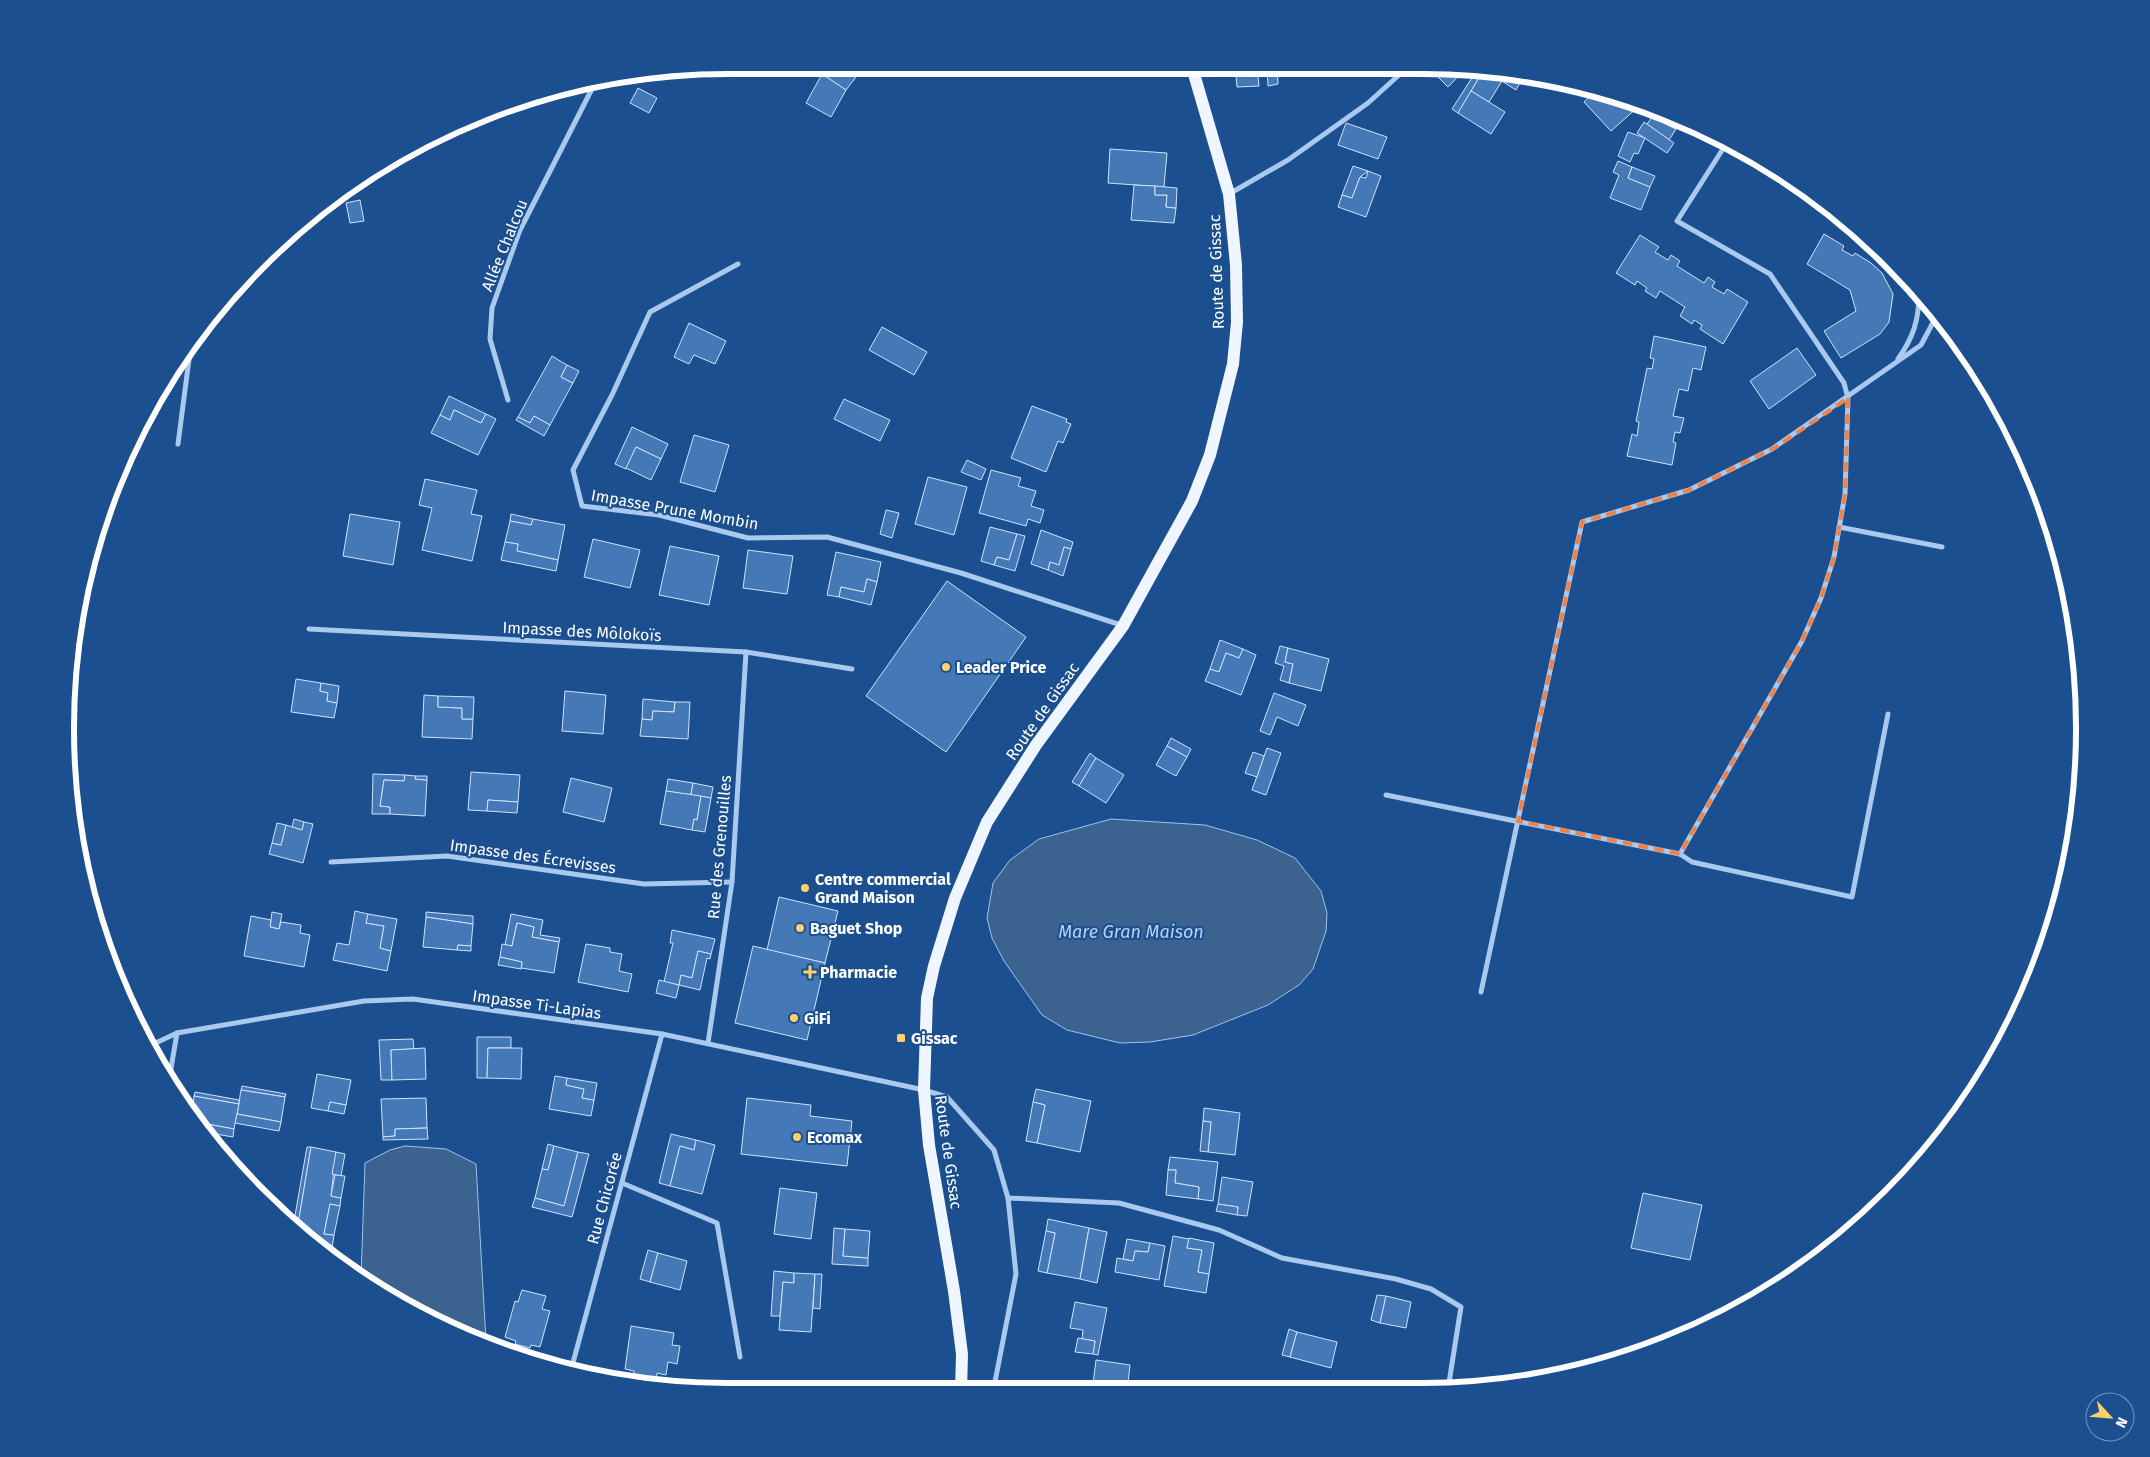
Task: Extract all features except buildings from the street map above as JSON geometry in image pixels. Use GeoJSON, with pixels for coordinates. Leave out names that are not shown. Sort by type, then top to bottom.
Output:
{"type":"FeatureCollection","features":[{"type":"Feature","properties":{"kind":"main road","name":"Route de Gissac"},"geometry":{"type":"LineString","coordinates":[[961,1383],[962,1354],[954,1291],[929,1145],[924,1090],[927,998],[934,966],[955,898],[987,822],[1036,745],[1123,626],[1192,501],[1210,455],[1233,364],[1237,322],[1236,265],[1229,194],[1194,74]]}},
{"type":"Feature","properties":{"kind":"street"},"geometry":{"type":"LineString","coordinates":[[1229,194],[1288,160],[1360,109],[1400,74]]}},
{"type":"Feature","properties":{"kind":"street","name":"Allée Chalcou"},"geometry":{"type":"LineString","coordinates":[[508,400],[490,339],[492,308],[520,230],[592,88]]}},
{"type":"Feature","properties":{"kind":"street"},"geometry":{"type":"LineString","coordinates":[[1680,854],[1802,641],[1821,598],[1832,563],[1845,494],[1848,398],[1844,383],[1770,274],[1677,221],[1724,148]]}},
{"type":"Feature","properties":{"kind":"street","name":"Impasse Prune Mombin"},"geometry":{"type":"LineString","coordinates":[[738,264],[650,312],[612,395],[573,470],[582,506],[659,515],[748,538],[827,537],[961,574],[1123,626]]}},
{"type":"Feature","properties":{"kind":"street"},"geometry":{"type":"LineString","coordinates":[[1895,364],[1910,343],[1919,311],[1919,303]]}},
{"type":"Feature","properties":{"kind":"street"},"geometry":{"type":"LineString","coordinates":[[1481,992],[1582,522],[1689,490],[1772,449],[1921,346],[1933,321]]}},
{"type":"Feature","properties":{"kind":"street"},"geometry":{"type":"LineString","coordinates":[[178,444],[189,358]]}},
{"type":"Feature","properties":{"kind":"street"},"geometry":{"type":"LineString","coordinates":[[1839,527],[1942,547]]}},
{"type":"Feature","properties":{"kind":"street","name":"Impasse des Môlokoïs"},"geometry":{"type":"LineString","coordinates":[[309,629],[746,652],[852,669]]}},
{"type":"Feature","properties":{"kind":"street","name":"Rue des Grenouilles"},"geometry":{"type":"LineString","coordinates":[[708,1043],[732,882],[746,652]]}},
{"type":"Feature","properties":{"kind":"street"},"geometry":{"type":"LineString","coordinates":[[1386,795],[1680,854],[1692,862],[1852,897],[1888,714]]}},
{"type":"Feature","properties":{"kind":"street","name":"Impasse des Écrevisses"},"geometry":{"type":"LineString","coordinates":[[331,862],[447,856],[644,884],[732,882]]}},
{"type":"Feature","properties":{"kind":"street","name":"Impasse Ti-Lapias"},"geometry":{"type":"LineString","coordinates":[[154,1044],[177,1033],[364,1001],[413,999],[662,1034],[924,1090],[947,1097],[994,1150],[1008,1198],[1016,1274],[995,1383]]}},
{"type":"Feature","properties":{"kind":"street"},"geometry":{"type":"LineString","coordinates":[[171,1071],[177,1033]]}},
{"type":"Feature","properties":{"kind":"street","name":"Rue Chicorée"},"geometry":{"type":"LineString","coordinates":[[573,1364],[662,1034]]}},
{"type":"Feature","properties":{"kind":"street"},"geometry":{"type":"LineString","coordinates":[[622,1183],[717,1224],[740,1357]]}},
{"type":"Feature","properties":{"kind":"street"},"geometry":{"type":"LineString","coordinates":[[1008,1198],[1119,1203],[1219,1230],[1282,1258],[1396,1278],[1431,1289],[1461,1308],[1449,1382]]}},
{"type":"Feature","properties":{"kind":"highlighted area"},"geometry":{"type":"Polygon","coordinates":[[[1848,398],[1845,494],[1834,557],[1821,598],[1802,641],[1680,854],[1518,821],[1582,522],[1689,490],[1776,447],[1848,398]]]}},
{"type":"Feature","properties":{"kind":"water","name":"Mare Gran Maison"},"geometry":{"type":"Polygon","coordinates":[[[1111,819],[1205,825],[1257,840],[1295,858],[1321,891],[1327,913],[1326,931],[1313,969],[1299,985],[1268,1005],[1193,1035],[1150,1042],[1120,1043],[1067,1030],[1042,1015],[1004,961],[992,938],[987,918],[993,883],[1010,860],[1039,839],[1111,819]]]}},
{"type":"Feature","properties":{"kind":"water"},"geometry":{"type":"Polygon","coordinates":[[[405,1146],[446,1149],[476,1164],[486,1336],[439,1316],[401,1296],[361,1270],[365,1163],[390,1150],[405,1146]]]}},
{"type":"Feature","properties":{"kind":"place","name":"Leader Price"},"geometry":{"type":"Point","coordinates":[946,667]}},
{"type":"Feature","properties":{"kind":"place","name":"Centre commercial Grand Maison"},"geometry":{"type":"Point","coordinates":[805,888]}},
{"type":"Feature","properties":{"kind":"place","name":"Baguet Shop"},"geometry":{"type":"Point","coordinates":[800,928]}},
{"type":"Feature","properties":{"kind":"place","name":"Pharmacie"},"geometry":{"type":"Point","coordinates":[810,972]}},
{"type":"Feature","properties":{"kind":"place","name":"GiFi"},"geometry":{"type":"Point","coordinates":[794,1018]}},
{"type":"Feature","properties":{"kind":"place","name":"Gissac"},"geometry":{"type":"Point","coordinates":[901,1038]}},
{"type":"Feature","properties":{"kind":"place","name":"Ecomax"},"geometry":{"type":"Point","coordinates":[797,1137]}}]}
